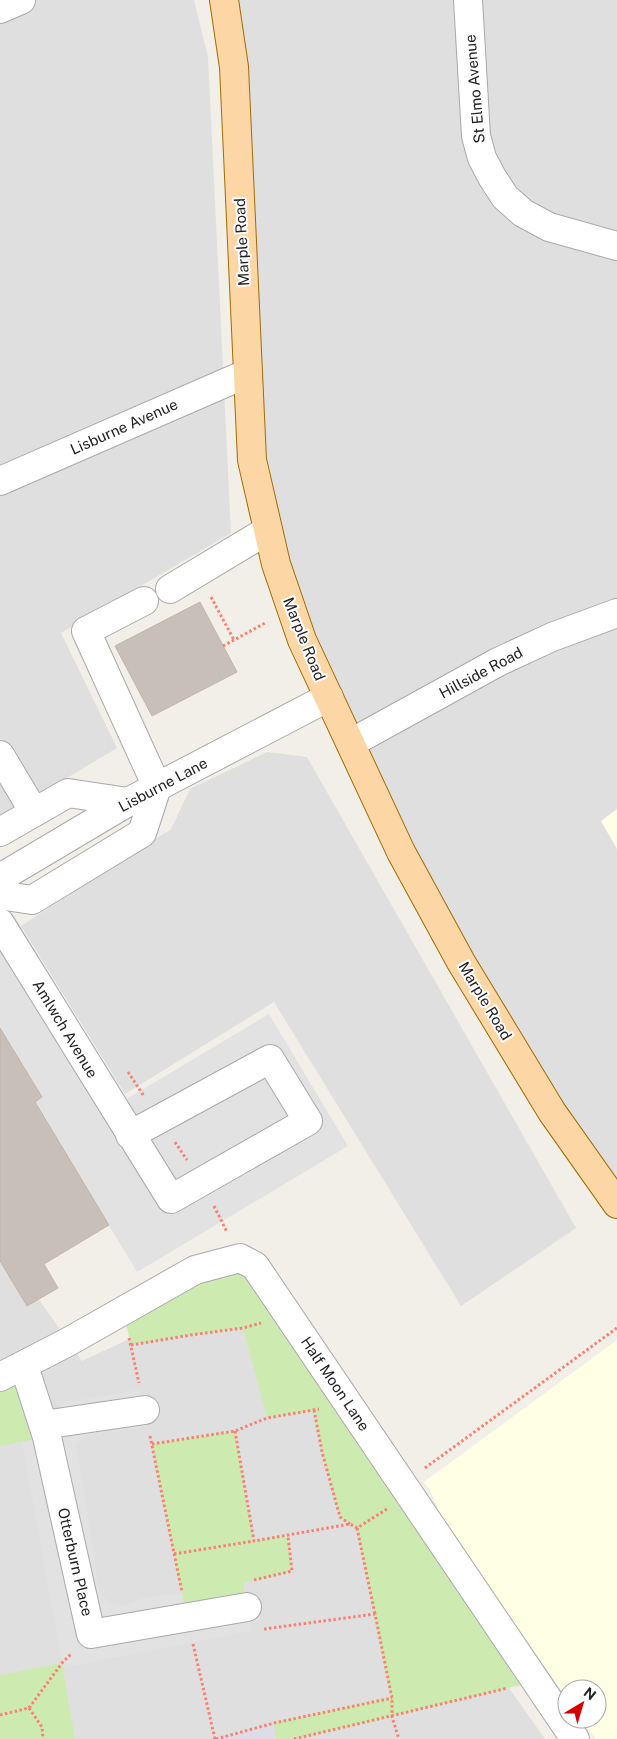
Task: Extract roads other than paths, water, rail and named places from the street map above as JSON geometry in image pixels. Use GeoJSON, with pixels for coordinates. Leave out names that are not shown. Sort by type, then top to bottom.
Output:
{"type":"FeatureCollection","features":[{"type":"Feature","properties":{"kind":"main road","name":"Marple Road"},"geometry":{"type":"LineString","coordinates":[[224,0],[234,67],[252,460],[276,564],[302,640],[401,852],[461,962],[552,1112],[617,1204]]}},
{"type":"Feature","properties":{"kind":"street"},"geometry":{"type":"LineString","coordinates":[[0,10],[21,0]]}},
{"type":"Feature","properties":{"kind":"street","name":"St Elmo Avenue"},"geometry":{"type":"LineString","coordinates":[[468,0],[476,136],[482,158],[492,177],[505,197],[523,213],[549,227],[617,246]]}},
{"type":"Feature","properties":{"kind":"street","name":"Lisburne Avenue"},"geometry":{"type":"LineString","coordinates":[[0,481],[248,373]]}},
{"type":"Feature","properties":{"kind":"street"},"geometry":{"type":"LineString","coordinates":[[170,589],[268,530]]}},
{"type":"Feature","properties":{"kind":"street"},"geometry":{"type":"LineString","coordinates":[[0,895],[32,900],[142,833],[157,787],[86,631],[144,601]]}},
{"type":"Feature","properties":{"kind":"street","name":"Hillside Road"},"geometry":{"type":"LineString","coordinates":[[351,744],[498,662],[552,637],[617,614]]}},
{"type":"Feature","properties":{"kind":"street","name":"Lisburne Lane"},"geometry":{"type":"LineString","coordinates":[[0,878],[128,802],[329,697]]}},
{"type":"Feature","properties":{"kind":"street"},"geometry":{"type":"LineString","coordinates":[[0,755],[34,812]]}},
{"type":"Feature","properties":{"kind":"street"},"geometry":{"type":"LineString","coordinates":[[0,832],[68,793],[128,802]]}},
{"type":"Feature","properties":{"kind":"street","name":"Amlwch Avenue"},"geometry":{"type":"LineString","coordinates":[[0,923],[130,1135],[171,1199],[308,1121],[270,1059],[130,1135]]}},
{"type":"Feature","properties":{"kind":"street","name":"Half Moon Lane"},"geometry":{"type":"LineString","coordinates":[[12,1371],[195,1270],[240,1258],[255,1266],[575,1739]]}},
{"type":"Feature","properties":{"kind":"street","name":"Otterburn Place"},"geometry":{"type":"LineString","coordinates":[[12,1371],[43,1426],[47,1437],[91,1634],[186,1616],[248,1607]]}},
{"type":"Feature","properties":{"kind":"street"},"geometry":{"type":"LineString","coordinates":[[43,1426],[144,1410]]}}]}
